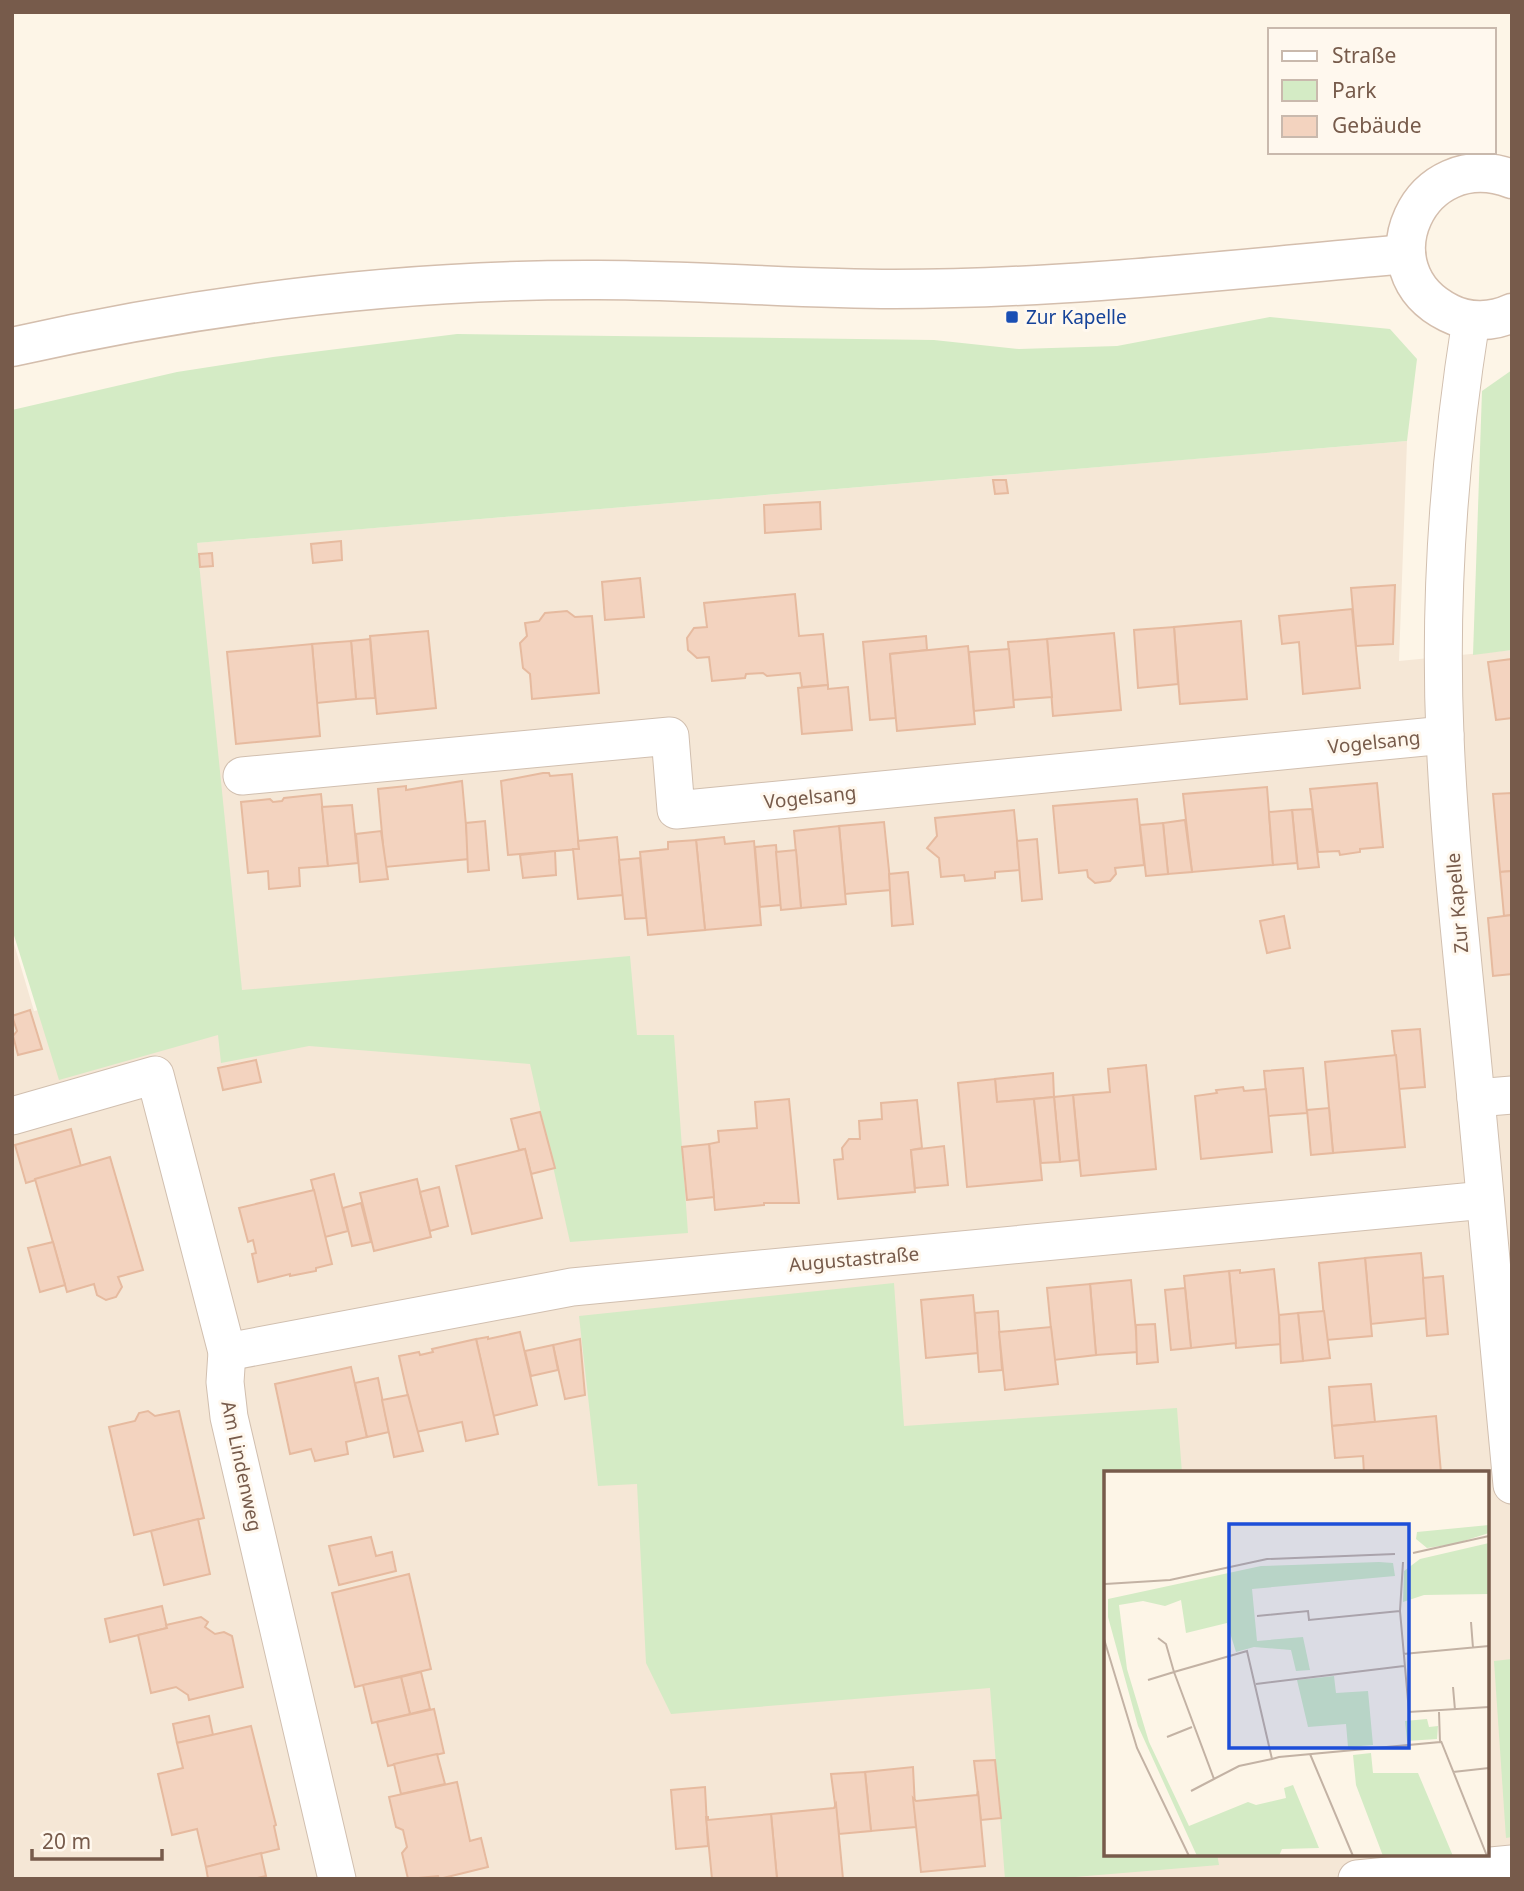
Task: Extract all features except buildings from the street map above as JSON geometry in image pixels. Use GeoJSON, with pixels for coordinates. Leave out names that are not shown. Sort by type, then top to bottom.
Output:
{"type":"FeatureCollection","features":[{"type":"Feature","properties":{"kind":"street"},"geometry":{"type":"LineString","coordinates":[[1512,178],[1499,174],[1466,173],[1451,177],[1437,186],[1416,209],[1409,223],[1406,254],[1411,275],[1422,293],[1437,307],[1456,317],[1471,320],[1502,318],[1512,313]]}},
{"type":"Feature","properties":{"kind":"street"},"geometry":{"type":"LineString","coordinates":[[12,347],[180,313],[397,288],[597,280],[817,288],[970,288],[1150,278],[1406,254]]}},
{"type":"Feature","properties":{"kind":"street","name":"Zur Kapelle"},"geometry":{"type":"LineString","coordinates":[[1471,320],[1454,442],[1447,517],[1443,623],[1445,735],[1454,879],[1512,1485]]}},
{"type":"Feature","properties":{"kind":"street","name":"Vogelsang"},"geometry":{"type":"LineString","coordinates":[[242,776],[670,736],[676,810],[1445,735]]}},
{"type":"Feature","properties":{"kind":"street","name":"Am Lindenweg"},"geometry":{"type":"LineString","coordinates":[[12,1116],[155,1075],[227,1352],[225,1382],[229,1417],[337,1879]]}},
{"type":"Feature","properties":{"kind":"street"},"geometry":{"type":"LineString","coordinates":[[1476,1098],[1512,1095]]}},
{"type":"Feature","properties":{"kind":"street","name":"Augustastraße"},"geometry":{"type":"LineString","coordinates":[[227,1352],[572,1287],[1485,1200]]}},
{"type":"Feature","properties":{"kind":"street"},"geometry":{"type":"LineString","coordinates":[[1357,1879],[1512,1864]]}},
{"type":"Feature","properties":{"kind":"shaded area"},"geometry":{"type":"Polygon","coordinates":[[[1407,441],[1399,661],[1512,650],[1512,1879],[12,1879],[12,937],[34,1011],[239,969],[196,543],[1407,441]]]}},
{"type":"Feature","properties":{"kind":"green space"},"geometry":{"type":"Polygon","coordinates":[[[1270,317],[1390,329],[1417,359],[1407,441],[197,543],[242,990],[630,956],[637,1035],[674,1035],[688,1233],[570,1242],[530,1064],[309,1046],[221,1063],[218,1035],[59,1080],[12,929],[12,410],[177,372],[457,334],[934,340],[1019,349],[1117,346],[1270,317]]]}},
{"type":"Feature","properties":{"kind":"green space"},"geometry":{"type":"Polygon","coordinates":[[[1512,370],[1512,650],[1473,655],[1482,391],[1512,370]]]}},
{"type":"Feature","properties":{"kind":"green space"},"geometry":{"type":"Polygon","coordinates":[[[894,1283],[904,1426],[1177,1408],[1182,1471],[1104,1471],[1104,1856],[1217,1856],[1219,1865],[1051,1879],[1005,1879],[990,1688],[671,1714],[646,1663],[637,1484],[598,1486],[579,1316],[894,1283]]]}},
{"type":"Feature","properties":{"kind":"green space"},"geometry":{"type":"Polygon","coordinates":[[[1512,1659],[1512,1837],[1506,1838],[1494,1661],[1512,1659]]]}},
{"type":"Feature","properties":{"kind":"place","name":"Zur Kapelle"},"geometry":{"type":"Point","coordinates":[1012,317]}}]}
